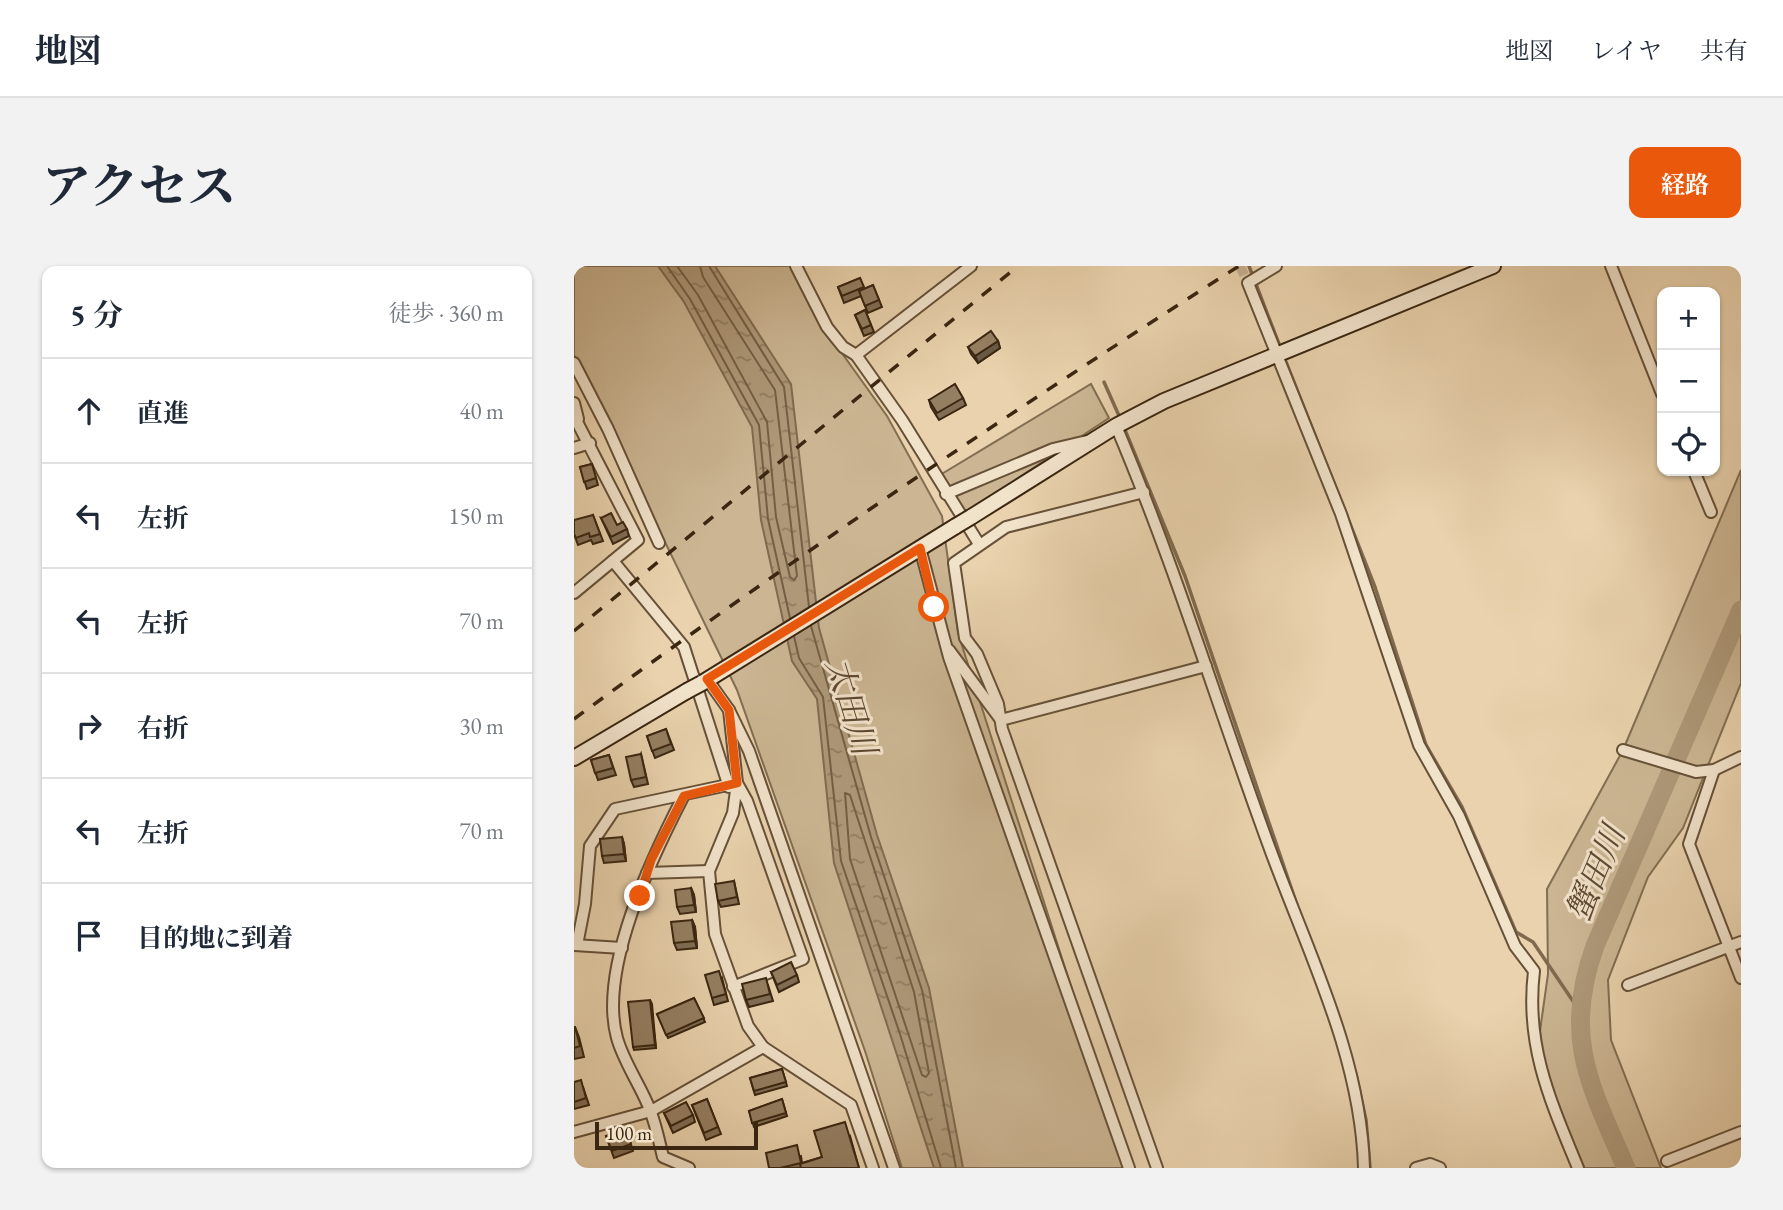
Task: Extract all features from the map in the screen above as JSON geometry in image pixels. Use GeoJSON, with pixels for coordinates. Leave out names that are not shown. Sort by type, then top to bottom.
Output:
{"type":"FeatureCollection","features":[{"type":"Feature","properties":{"kind":"street"},"geometry":{"type":"LineString","coordinates":[[796,266],[827,327],[843,347],[856,355],[902,419],[979,544]]}},
{"type":"Feature","properties":{"kind":"street"},"geometry":{"type":"LineString","coordinates":[[856,355],[971,266]]}},
{"type":"Feature","properties":{"kind":"street"},"geometry":{"type":"LineString","coordinates":[[1276,266],[1248,284],[1341,514],[1419,745],[1459,816],[1515,946],[1534,971],[1530,1006],[1534,1049],[1551,1103],[1578,1168]]}},
{"type":"Feature","properties":{"kind":"street"},"geometry":{"type":"LineString","coordinates":[[574,758],[705,681],[1116,426],[1164,401],[1493,266]]}},
{"type":"Feature","properties":{"kind":"street"},"geometry":{"type":"LineString","coordinates":[[1611,266],[1657,381]]}},
{"type":"Feature","properties":{"kind":"street"},"geometry":{"type":"LineString","coordinates":[[574,363],[608,429],[659,543]]}},
{"type":"Feature","properties":{"kind":"street"},"geometry":{"type":"LineString","coordinates":[[574,403],[576,417],[638,540],[574,593]]}},
{"type":"Feature","properties":{"kind":"street"},"geometry":{"type":"LineString","coordinates":[[1116,426],[1178,580],[1206,666],[1348,1062],[1359,1103],[1364,1168]]}},
{"type":"Feature","properties":{"kind":"street"},"geometry":{"type":"LineString","coordinates":[[946,494],[1053,449],[1092,441]]}},
{"type":"Feature","properties":{"kind":"street"},"geometry":{"type":"LineString","coordinates":[[574,448],[590,443]]}},
{"type":"Feature","properties":{"kind":"street"},"geometry":{"type":"LineString","coordinates":[[1696,476],[1712,512]]}},
{"type":"Feature","properties":{"kind":"street"},"geometry":{"type":"LineString","coordinates":[[1144,492],[1006,527],[954,563],[965,638],[977,654],[998,704],[1001,720],[1157,1168]]}},
{"type":"Feature","properties":{"kind":"street"},"geometry":{"type":"LineString","coordinates":[[919,549],[946,645],[1129,1168]]}},
{"type":"Feature","properties":{"kind":"street"},"geometry":{"type":"LineString","coordinates":[[613,561],[684,647],[733,785],[747,801],[803,959],[733,987]]}},
{"type":"Feature","properties":{"kind":"street"},"geometry":{"type":"LineString","coordinates":[[946,645],[1001,720]]}},
{"type":"Feature","properties":{"kind":"street"},"geometry":{"type":"LineString","coordinates":[[1001,720],[1206,666]]}},
{"type":"Feature","properties":{"kind":"street"},"geometry":{"type":"LineString","coordinates":[[705,681],[729,710],[749,751],[894,1168]]}},
{"type":"Feature","properties":{"kind":"street"},"geometry":{"type":"LineString","coordinates":[[729,710],[733,813],[709,871],[715,934],[748,1026],[763,1047],[851,1105],[873,1168]]}},
{"type":"Feature","properties":{"kind":"street"},"geometry":{"type":"LineString","coordinates":[[1623,750],[1696,772],[1714,769],[1741,757]]}},
{"type":"Feature","properties":{"kind":"street"},"geometry":{"type":"LineString","coordinates":[[1714,769],[1689,844],[1741,978]]}},
{"type":"Feature","properties":{"kind":"street"},"geometry":{"type":"LineString","coordinates":[[622,948],[575,945],[585,904],[590,846],[615,809],[733,785]]}},
{"type":"Feature","properties":{"kind":"street"},"geometry":{"type":"LineString","coordinates":[[684,796],[647,873],[622,948],[612,997],[618,1039],[651,1111],[663,1157],[689,1168]]}},
{"type":"Feature","properties":{"kind":"street"},"geometry":{"type":"LineString","coordinates":[[647,873],[709,871]]}},
{"type":"Feature","properties":{"kind":"street"},"geometry":{"type":"LineString","coordinates":[[1628,985],[1741,942]]}},
{"type":"Feature","properties":{"kind":"street"},"geometry":{"type":"LineString","coordinates":[[574,1132],[651,1111],[763,1047]]}},
{"type":"Feature","properties":{"kind":"street"},"geometry":{"type":"LineString","coordinates":[[1667,1161],[1741,1132]]}},
{"type":"Feature","properties":{"kind":"street"},"geometry":{"type":"LineString","coordinates":[[1416,1168],[1430,1164],[1440,1168]]}},
{"type":"Feature","properties":{"kind":"shaded area"},"geometry":{"type":"Polygon","coordinates":[[[574,266],[792,266],[816,317],[887,416],[942,516],[958,633],[1129,1168],[902,1168],[865,1051],[737,690],[574,355],[574,266]]]}},
{"type":"Feature","properties":{"kind":"shaded area"},"geometry":{"type":"Polygon","coordinates":[[[1091,384],[1109,418],[964,514],[940,475],[1091,384]]]}},
{"type":"Feature","properties":{"kind":"shaded area"},"geometry":{"type":"Polygon","coordinates":[[[1741,470],[1741,683],[1683,828],[1648,877],[1608,980],[1611,1040],[1661,1168],[1582,1168],[1562,1120],[1538,1045],[1548,974],[1547,889],[1623,750],[1741,470]]]}},
{"type":"Feature","properties":{"kind":"water"},"geometry":{"type":"Polygon","coordinates":[[[658,266],[715,266],[791,384],[819,628],[877,835],[929,988],[963,1168],[934,1168],[834,863],[817,699],[792,661],[761,520],[752,427],[684,302],[658,266]]]}},
{"type":"Feature","properties":{"kind":"building"},"geometry":{"type":"Polygon","coordinates":[[[860,278],[864,287],[842,296],[838,287],[860,278]]]}},
{"type":"Feature","properties":{"kind":"building"},"geometry":{"type":"Polygon","coordinates":[[[873,285],[879,300],[865,306],[859,291],[873,285]]]}},
{"type":"Feature","properties":{"kind":"building"},"geometry":{"type":"Polygon","coordinates":[[[865,310],[871,325],[862,329],[855,315],[865,310]]]}},
{"type":"Feature","properties":{"kind":"building"},"geometry":{"type":"Polygon","coordinates":[[[991,331],[998,341],[975,356],[968,347],[991,331]]]}},
{"type":"Feature","properties":{"kind":"building"},"geometry":{"type":"Polygon","coordinates":[[[955,384],[963,398],[937,413],[929,400],[955,384]]]}},
{"type":"Feature","properties":{"kind":"building"},"geometry":{"type":"Polygon","coordinates":[[[592,464],[596,478],[584,482],[580,467],[592,464]]]}},
{"type":"Feature","properties":{"kind":"building"},"geometry":{"type":"Polygon","coordinates":[[[611,513],[617,525],[623,522],[627,529],[611,537],[601,518],[611,513]]]}},
{"type":"Feature","properties":{"kind":"building"},"geometry":{"type":"Polygon","coordinates":[[[593,515],[600,534],[590,537],[589,533],[576,538],[574,520],[593,515]]]}},
{"type":"Feature","properties":{"kind":"building"},"geometry":{"type":"Polygon","coordinates":[[[666,729],[671,744],[652,751],[647,736],[666,729]]]}},
{"type":"Feature","properties":{"kind":"building"},"geometry":{"type":"Polygon","coordinates":[[[641,754],[646,777],[631,780],[626,757],[641,754]]]}},
{"type":"Feature","properties":{"kind":"building"},"geometry":{"type":"Polygon","coordinates":[[[609,755],[613,768],[595,773],[591,760],[609,755]]]}},
{"type":"Feature","properties":{"kind":"building"},"geometry":{"type":"Polygon","coordinates":[[[622,837],[624,854],[602,856],[600,839],[622,837]]]}},
{"type":"Feature","properties":{"kind":"building"},"geometry":{"type":"Polygon","coordinates":[[[734,881],[737,897],[718,901],[715,884],[734,881]]]}},
{"type":"Feature","properties":{"kind":"building"},"geometry":{"type":"Polygon","coordinates":[[[691,888],[694,905],[677,907],[675,890],[691,888]]]}},
{"type":"Feature","properties":{"kind":"building"},"geometry":{"type":"Polygon","coordinates":[[[692,920],[695,941],[674,943],[671,922],[692,920]]]}},
{"type":"Feature","properties":{"kind":"building"},"geometry":{"type":"Polygon","coordinates":[[[791,962],[797,975],[777,985],[771,972],[791,962]]]}},
{"type":"Feature","properties":{"kind":"building"},"geometry":{"type":"Polygon","coordinates":[[[719,971],[726,994],[712,998],[705,975],[719,971]]]}},
{"type":"Feature","properties":{"kind":"building"},"geometry":{"type":"Polygon","coordinates":[[[766,978],[770,994],[746,1000],[742,984],[766,978]]]}},
{"type":"Feature","properties":{"kind":"building"},"geometry":{"type":"Polygon","coordinates":[[[694,998],[704,1018],[666,1035],[657,1014],[694,998]]]}},
{"type":"Feature","properties":{"kind":"building"},"geometry":{"type":"Polygon","coordinates":[[[650,1000],[655,1045],[633,1047],[628,1002],[650,1000]]]}},
{"type":"Feature","properties":{"kind":"building"},"geometry":{"type":"Polygon","coordinates":[[[574,1027],[580,1046],[574,1048],[574,1027]]]}},
{"type":"Feature","properties":{"kind":"building"},"geometry":{"type":"Polygon","coordinates":[[[782,1069],[786,1082],[754,1091],[750,1078],[782,1069]]]}},
{"type":"Feature","properties":{"kind":"building"},"geometry":{"type":"Polygon","coordinates":[[[581,1080],[586,1098],[574,1102],[574,1082],[581,1080]]]}},
{"type":"Feature","properties":{"kind":"building"},"geometry":{"type":"Polygon","coordinates":[[[707,1099],[718,1127],[704,1133],[692,1105],[707,1099]]]}},
{"type":"Feature","properties":{"kind":"building"},"geometry":{"type":"Polygon","coordinates":[[[782,1099],[786,1113],[752,1123],[749,1111],[782,1099]]]}},
{"type":"Feature","properties":{"kind":"building"},"geometry":{"type":"Polygon","coordinates":[[[686,1102],[693,1115],[671,1126],[664,1113],[686,1102]]]}},
{"type":"Feature","properties":{"kind":"building"},"geometry":{"type":"Polygon","coordinates":[[[845,1122],[859,1168],[801,1168],[800,1164],[822,1157],[814,1131],[845,1122]]]}},
{"type":"Feature","properties":{"kind":"building"},"geometry":{"type":"Polygon","coordinates":[[[626,1129],[631,1144],[612,1151],[606,1136],[626,1129]]]}},
{"type":"Feature","properties":{"kind":"building"},"geometry":{"type":"Polygon","coordinates":[[[797,1145],[801,1163],[769,1168],[766,1153],[797,1145]]]}},
{"type":"Feature","properties":{"kind":"waterway"},"geometry":{"type":"LineString","coordinates":[[1249,266],[1279,344]]}},
{"type":"Feature","properties":{"kind":"waterway"},"geometry":{"type":"LineString","coordinates":[[1286,362],[1375,587],[1426,745],[1462,807],[1516,932],[1533,942],[1581,1013]]}},
{"type":"Feature","properties":{"kind":"waterway"},"geometry":{"type":"LineString","coordinates":[[1104,382],[1120,418]]}},
{"type":"Feature","properties":{"kind":"waterway"},"geometry":{"type":"LineString","coordinates":[[1123,425],[1185,576],[1297,905]]}},
{"type":"Feature","properties":{"kind":"waterway","name":"蟹田川"},"geometry":{"type":"LineString","coordinates":[[1626,1168],[1601,1111],[1585,1060],[1581,1034],[1585,978],[1595,946],[1741,610]]}},
{"type":"Feature","properties":{"kind":"waterway"},"geometry":{"type":"LineString","coordinates":[[1356,1074],[1366,1120],[1370,1168]]}},
{"type":"Feature","properties":{"kind":"tunnel"},"geometry":{"type":"LineString","coordinates":[[1240,266],[1248,283]]}},
{"type":"Feature","properties":{"kind":"railway"},"geometry":{"type":"LineString","coordinates":[[574,631],[1018,266]]}},
{"type":"Feature","properties":{"kind":"railway"},"geometry":{"type":"LineString","coordinates":[[574,719],[737,601],[903,487],[1239,266]]}},
{"type":"Feature","properties":{"kind":"route"},"geometry":{"type":"LineString","coordinates":[[640,896],[651,860],[684,796],[737,783],[729,710],[707,679],[920,548],[934,607]]}},
{"type":"Feature","properties":{"kind":"water label","name":"太田川"},"geometry":{"type":"Point","coordinates":[852,706]}}]}
